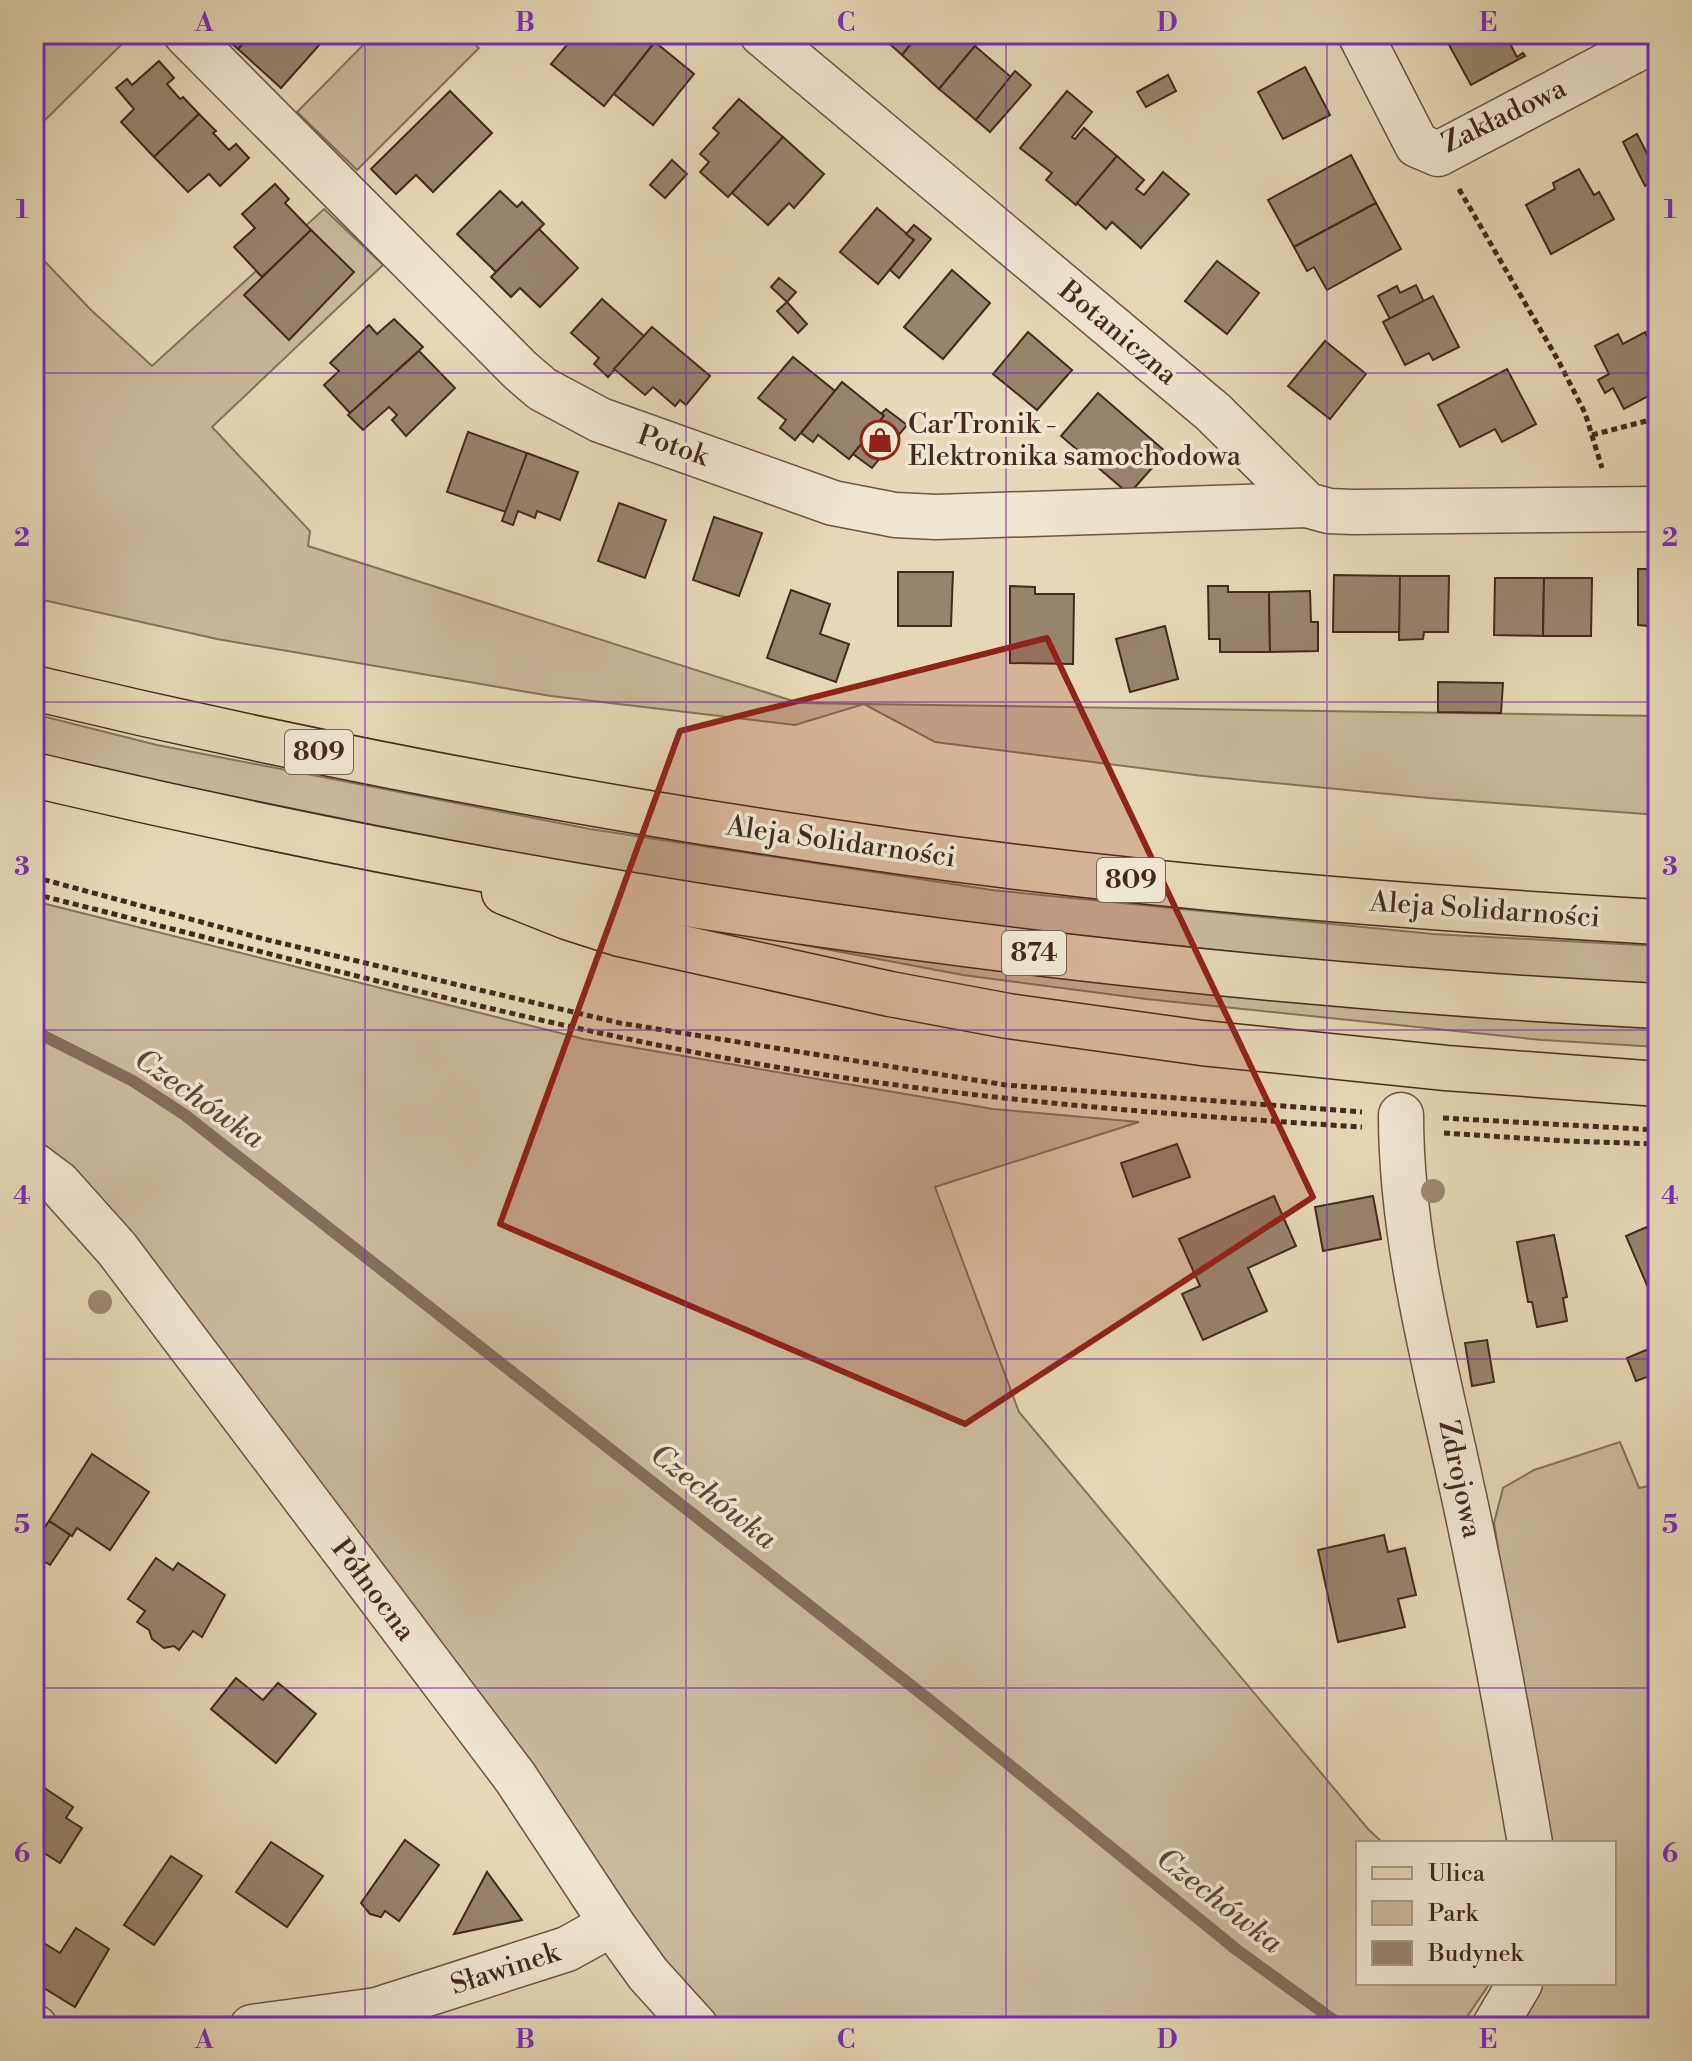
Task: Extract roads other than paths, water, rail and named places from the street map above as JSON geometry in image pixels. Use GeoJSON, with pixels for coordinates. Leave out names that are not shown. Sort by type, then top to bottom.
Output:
{"type":"FeatureCollection","features":[{"type":"Feature","properties":{"kind":"main road","name":"Aleja Solidarności"},"geometry":{"type":"LineString","coordinates":[[34,688],[315,752],[494,787],[887,850],[1237,891],[1658,922]]}},
{"type":"Feature","properties":{"kind":"main road"},"geometry":{"type":"LineString","coordinates":[[34,775],[188,811],[416,857],[567,917],[620,934],[890,994],[1008,1016],[1202,1043],[1446,1068],[1658,1084]]}},
{"type":"Feature","properties":{"kind":"main road","name":"874"},"geometry":{"type":"LineString","coordinates":[[416,857],[681,904],[979,946],[1263,977],[1658,1006]]}},
{"type":"Feature","properties":{"kind":"street","name":"Potok"},"geometry":{"type":"LineString","coordinates":[[186,34],[520,370],[542,389],[600,420],[833,503],[895,515],[936,517],[1307,505]]}},
{"type":"Feature","properties":{"kind":"street","name":"Botaniczna"},"geometry":{"type":"LineString","coordinates":[[762,34],[1213,412],[1307,505]]}},
{"type":"Feature","properties":{"kind":"street","name":"Zakładowa"},"geometry":{"type":"LineString","coordinates":[[1360,34],[1417,145],[1438,154],[1658,38]]}},
{"type":"Feature","properties":{"kind":"street"},"geometry":{"type":"LineString","coordinates":[[1307,505],[1329,511],[1352,512],[1658,509]]}},
{"type":"Feature","properties":{"kind":"street","name":"Zdrojowa"},"geometry":{"type":"LineString","coordinates":[[1401,1122],[1408,1213],[1423,1309],[1496,1643],[1530,1841]]}},
{"type":"Feature","properties":{"kind":"street","name":"Północna"},"geometry":{"type":"LineString","coordinates":[[34,1165],[58,1183],[117,1249],[515,1777],[678,2021]]}},
{"type":"Feature","properties":{"kind":"street","name":"Sławinek"},"geometry":{"type":"LineString","coordinates":[[252,2027],[375,2019],[567,1949],[612,1924]]}},
{"type":"Feature","properties":{"kind":"street"},"geometry":{"type":"LineString","coordinates":[[1494,2027],[1519,1985]]}},
{"type":"Feature","properties":{"kind":"waterway","name":"Czechówka"},"geometry":{"type":"LineString","coordinates":[[34,1031],[133,1081],[185,1115],[932,1702],[1237,1950],[1343,2027]]}},
{"type":"Feature","properties":{"kind":"place","name":"CarTronik - Elektronika samochodowa"},"geometry":{"type":"Point","coordinates":[880,440]}}]}
